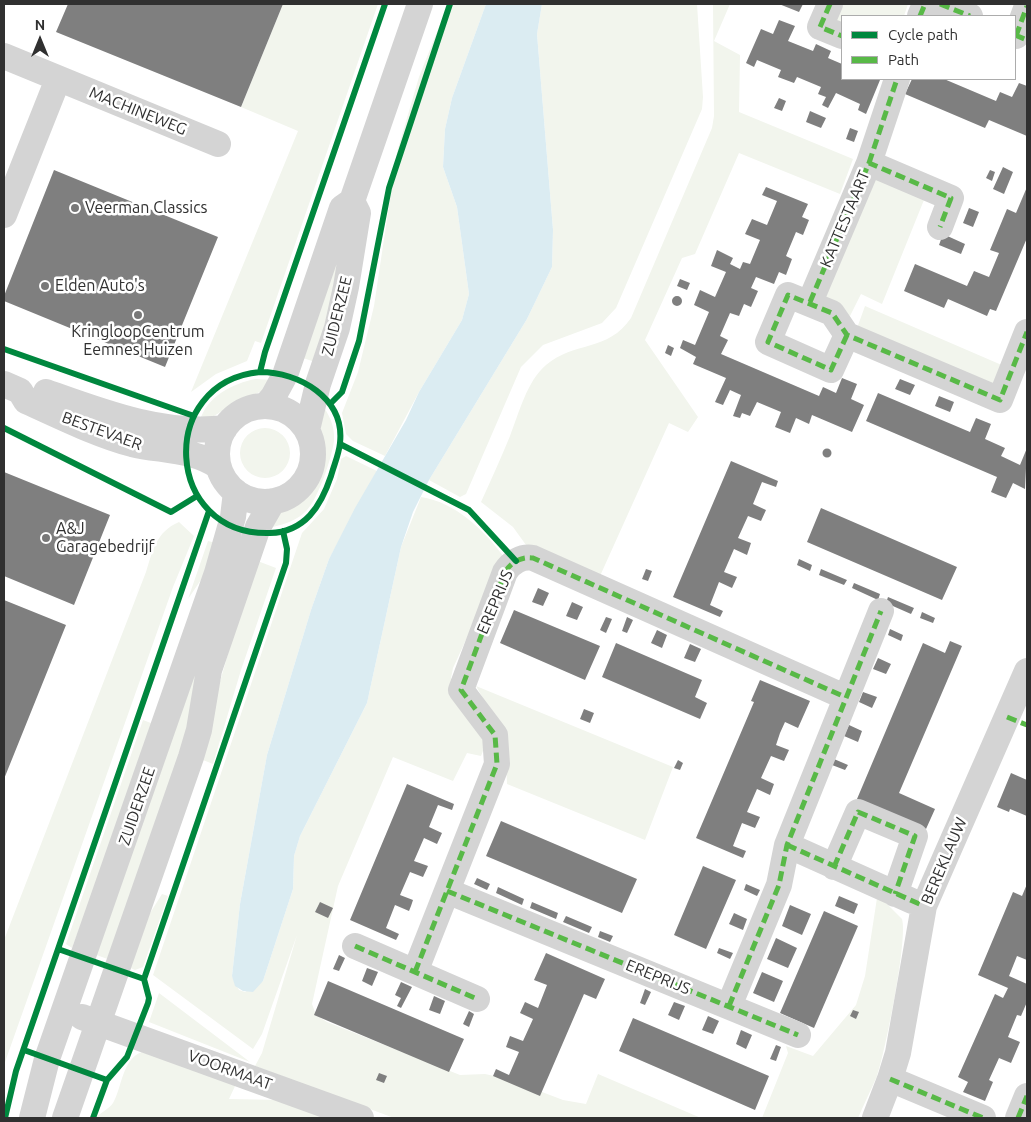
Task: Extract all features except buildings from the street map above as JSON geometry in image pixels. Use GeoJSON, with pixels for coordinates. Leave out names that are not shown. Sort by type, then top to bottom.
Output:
{"type":"FeatureCollection","features":[{"type":"Feature","properties":{"kind":"street","name":"ZUIDERZEE"},"geometry":{"type":"LineString","coordinates":[[265,406],[273,397],[285,376],[342,208],[352,201],[420,4]]}},
{"type":"Feature","properties":{"kind":"street"},"geometry":{"type":"LineString","coordinates":[[830,4],[820,27],[841,36]]}},
{"type":"Feature","properties":{"kind":"street"},"geometry":{"type":"LineString","coordinates":[[940,4],[968,15]]}},
{"type":"Feature","properties":{"kind":"street"},"geometry":{"type":"LineString","coordinates":[[1019,37],[1027,6]]}},
{"type":"Feature","properties":{"kind":"street","name":"MACHINEWEG"},"geometry":{"type":"LineString","coordinates":[[4,56],[218,144]]}},
{"type":"Feature","properties":{"kind":"street"},"geometry":{"type":"LineString","coordinates":[[4,215],[58,79]]}},
{"type":"Feature","properties":{"kind":"street"},"geometry":{"type":"LineString","coordinates":[[869,163],[897,80]]}},
{"type":"Feature","properties":{"kind":"street","name":"KATTESTAART"},"geometry":{"type":"LineString","coordinates":[[810,302],[869,163],[952,198],[940,227]]}},
{"type":"Feature","properties":{"kind":"street","name":"ZUIDERZEE"},"geometry":{"type":"LineString","coordinates":[[307,430],[318,384],[337,328],[346,287],[358,213],[352,201]]}},
{"type":"Feature","properties":{"kind":"street"},"geometry":{"type":"LineString","coordinates":[[847,335],[831,370],[768,342],[788,295],[810,302],[832,313],[847,335],[1000,400],[1027,332]]}},
{"type":"Feature","properties":{"kind":"street","name":"BESTEVAER"},"geometry":{"type":"LineString","coordinates":[[12,387],[31,387],[96,410],[132,420],[197,430],[225,428]]}},
{"type":"Feature","properties":{"kind":"street","name":"BESTEVAER"},"geometry":{"type":"LineString","coordinates":[[12,387],[26,401],[90,428],[130,443],[192,454],[208,459],[220,467]]}},
{"type":"Feature","properties":{"kind":"street"},"geometry":{"type":"LineString","coordinates":[[265,406],[289,412],[307,430],[312,442],[313,456],[308,474],[296,490],[273,501],[250,499],[236,492],[225,479],[220,467],[218,447],[225,428],[242,412],[265,406]]}},
{"type":"Feature","properties":{"kind":"street","name":"ZUIDERZEE"},"geometry":{"type":"LineString","coordinates":[[32,1118],[40,1081],[64,1010],[217,573],[233,517],[236,492]]}},
{"type":"Feature","properties":{"kind":"street"},"geometry":{"type":"LineString","coordinates":[[64,1118],[191,757],[202,717],[209,670],[258,527],[273,501]]}},
{"type":"Feature","properties":{"kind":"street","name":"EREPRIJS"},"geometry":{"type":"LineString","coordinates":[[415,972],[497,764],[495,734],[461,690],[505,572],[510,565],[520,559],[529,557],[541,561],[845,697]]}},
{"type":"Feature","properties":{"kind":"street"},"geometry":{"type":"LineString","coordinates":[[729,1006],[780,885],[787,845],[845,697],[882,611]]}},
{"type":"Feature","properties":{"kind":"street","name":"BEREKLAUW"},"geometry":{"type":"LineString","coordinates":[[875,1118],[898,1053],[924,906],[1017,721],[1027,671]]}},
{"type":"Feature","properties":{"kind":"street"},"geometry":{"type":"LineString","coordinates":[[834,868],[858,812],[915,836],[895,894]]}},
{"type":"Feature","properties":{"kind":"street"},"geometry":{"type":"LineString","coordinates":[[787,845],[834,868],[924,906]]}},
{"type":"Feature","properties":{"kind":"street","name":"EREPRIJS"},"geometry":{"type":"LineString","coordinates":[[447,891],[798,1035]]}},
{"type":"Feature","properties":{"kind":"street"},"geometry":{"type":"LineString","coordinates":[[355,946],[477,999]]}},
{"type":"Feature","properties":{"kind":"street","name":"VOORMAAT"},"geometry":{"type":"LineString","coordinates":[[64,1010],[361,1118]]}},
{"type":"Feature","properties":{"kind":"street"},"geometry":{"type":"LineString","coordinates":[[890,1079],[983,1118]]}},
{"type":"Feature","properties":{"kind":"street"},"geometry":{"type":"LineString","coordinates":[[1018,1118],[1027,1096]]}},
{"type":"Feature","properties":{"kind":"shaded area"},"geometry":{"type":"Polygon","coordinates":[[[283,4],[378,4],[261,343],[255,341],[247,361],[216,374],[191,392],[298,131],[241,107],[283,4]]]}},
{"type":"Feature","properties":{"kind":"shaded area"},"geometry":{"type":"Polygon","coordinates":[[[448,4],[486,4],[452,98],[445,129],[443,167],[457,207],[469,294],[462,320],[419,392],[385,456],[353,441],[346,434],[342,413],[358,372],[374,306],[397,152],[419,77],[448,4]]]}},
{"type":"Feature","properties":{"kind":"shaded area"},"geometry":{"type":"Polygon","coordinates":[[[486,4],[542,4],[537,34],[553,230],[552,267],[527,319],[429,480],[413,512],[401,547],[367,703],[300,836],[294,856],[293,889],[263,981],[253,992],[243,991],[235,986],[232,976],[240,904],[267,755],[311,610],[329,559],[355,508],[406,420],[419,392],[462,320],[469,294],[457,207],[443,167],[445,129],[452,98],[486,4]]]}},
{"type":"Feature","properties":{"kind":"shaded area"},"geometry":{"type":"Polygon","coordinates":[[[542,4],[697,4],[703,97],[702,109],[616,308],[602,323],[543,345],[521,367],[466,494],[460,497],[429,480],[527,319],[552,267],[553,230],[537,34],[542,4]]]}},
{"type":"Feature","properties":{"kind":"shaded area"},"geometry":{"type":"Polygon","coordinates":[[[713,4],[730,4],[714,41],[740,55],[739,112],[853,159],[840,194],[739,153],[695,254],[682,258],[645,340],[698,417],[688,432],[669,423],[600,576],[526,545],[513,527],[481,502],[507,444],[524,398],[539,372],[557,357],[612,336],[622,329],[631,318],[712,128],[714,116],[713,4]]]}},
{"type":"Feature","properties":{"kind":"shaded area"},"geometry":{"type":"Polygon","coordinates":[[[842,4],[908,4],[904,15],[841,15],[841,27],[834,24],[842,4]]]}},
{"type":"Feature","properties":{"kind":"shaded area"},"geometry":{"type":"Polygon","coordinates":[[[877,176],[926,195],[882,304],[861,294],[850,316],[822,300],[877,176]]]}},
{"type":"Feature","properties":{"kind":"shaded area"},"geometry":{"type":"Polygon","coordinates":[[[339,240],[341,263],[315,362],[300,357],[339,240]]]}},
{"type":"Feature","properties":{"kind":"shaded area"},"geometry":{"type":"Polygon","coordinates":[[[865,306],[1004,366],[992,391],[856,331],[865,306]]]}},
{"type":"Feature","properties":{"kind":"shaded area"},"geometry":{"type":"Polygon","coordinates":[[[256,379],[272,380],[260,392],[235,402],[214,416],[200,421],[208,405],[222,392],[238,384],[256,379]]]}},
{"type":"Feature","properties":{"kind":"shaded area"},"geometry":{"type":"Polygon","coordinates":[[[324,408],[332,424],[334,441],[320,488],[311,505],[300,516],[273,527],[278,512],[304,496],[319,475],[324,455],[319,424],[324,408]]]}},
{"type":"Feature","properties":{"kind":"shaded area"},"geometry":{"type":"Polygon","coordinates":[[[260,428],[270,428],[283,435],[290,448],[290,458],[283,471],[270,478],[260,478],[251,474],[244,467],[240,458],[240,448],[244,439],[251,432],[260,428]]]}},
{"type":"Feature","properties":{"kind":"shaded area"},"geometry":{"type":"Polygon","coordinates":[[[346,456],[377,471],[329,559],[311,610],[267,755],[240,904],[232,976],[239,990],[245,992],[263,981],[293,889],[294,856],[300,836],[367,703],[401,547],[421,497],[434,500],[457,511],[478,527],[504,557],[453,668],[451,678],[490,733],[481,756],[467,753],[453,781],[393,757],[338,886],[312,1004],[316,1015],[327,1022],[460,1075],[485,1074],[508,1079],[563,1100],[586,1104],[598,1074],[701,1118],[394,1118],[255,1066],[262,1053],[297,935],[262,1034],[253,1049],[153,975],[302,533],[324,509],[337,479],[341,459],[346,456]]]}},
{"type":"Feature","properties":{"kind":"shaded area"},"geometry":{"type":"Polygon","coordinates":[[[179,522],[194,536],[173,587],[4,1065],[4,940],[146,572],[153,549],[160,536],[171,526],[179,522]]]}},
{"type":"Feature","properties":{"kind":"shaded area"},"geometry":{"type":"Polygon","coordinates":[[[208,541],[216,543],[207,571],[188,599],[208,541]]]}},
{"type":"Feature","properties":{"kind":"shaded area"},"geometry":{"type":"Polygon","coordinates":[[[230,550],[197,716],[113,961],[91,953],[230,550]]]}},
{"type":"Feature","properties":{"kind":"shaded area"},"geometry":{"type":"Polygon","coordinates":[[[255,560],[276,568],[241,670],[213,764],[198,758],[255,560]]]}},
{"type":"Feature","properties":{"kind":"shaded area"},"geometry":{"type":"Polygon","coordinates":[[[476,686],[673,767],[645,840],[507,784],[505,737],[476,686]]]}},
{"type":"Feature","properties":{"kind":"shaded area"},"geometry":{"type":"Polygon","coordinates":[[[143,720],[156,725],[72,948],[66,944],[143,720]]]}},
{"type":"Feature","properties":{"kind":"shaded area"},"geometry":{"type":"Polygon","coordinates":[[[162,894],[168,896],[143,967],[135,970],[126,966],[142,926],[162,894]]]}},
{"type":"Feature","properties":{"kind":"shaded area"},"geometry":{"type":"Polygon","coordinates":[[[877,898],[886,903],[902,919],[902,949],[895,996],[881,1063],[858,1118],[762,1118],[788,1053],[786,1046],[813,1056],[856,1005],[865,976],[877,898]]]}},
{"type":"Feature","properties":{"kind":"shaded area"},"geometry":{"type":"Polygon","coordinates":[[[159,993],[250,1062],[149,1022],[159,993]]]}},
{"type":"Feature","properties":{"kind":"shaded area"},"geometry":{"type":"Polygon","coordinates":[[[142,1052],[236,1084],[229,1099],[282,1100],[335,1118],[95,1118],[113,1103],[126,1067],[135,1056],[142,1052]]]}},
{"type":"Feature","properties":{"kind":"marked path"},"geometry":{"type":"LineString","coordinates":[[830,4],[820,27],[841,36]]}},
{"type":"Feature","properties":{"kind":"marked path"},"geometry":{"type":"LineString","coordinates":[[920,15],[925,4]]}},
{"type":"Feature","properties":{"kind":"marked path"},"geometry":{"type":"LineString","coordinates":[[940,4],[968,15]]}},
{"type":"Feature","properties":{"kind":"marked path"},"geometry":{"type":"LineString","coordinates":[[1016,36],[1027,6]]}},
{"type":"Feature","properties":{"kind":"marked path"},"geometry":{"type":"LineString","coordinates":[[1016,35],[1027,40]]}},
{"type":"Feature","properties":{"kind":"marked path"},"geometry":{"type":"LineString","coordinates":[[869,163],[897,80]]}},
{"type":"Feature","properties":{"kind":"marked path"},"geometry":{"type":"LineString","coordinates":[[810,302],[869,163],[951,198],[940,227]]}},
{"type":"Feature","properties":{"kind":"marked path"},"geometry":{"type":"LineString","coordinates":[[847,335],[831,370],[768,342],[788,295],[832,313],[847,335],[1000,400],[1027,332]]}},
{"type":"Feature","properties":{"kind":"marked path"},"geometry":{"type":"LineString","coordinates":[[415,972],[497,764],[495,735],[461,690],[505,572],[514,563],[521,559],[533,558],[845,697]]}},
{"type":"Feature","properties":{"kind":"marked path"},"geometry":{"type":"LineString","coordinates":[[729,1006],[779,885],[787,845],[881,611]]}},
{"type":"Feature","properties":{"kind":"marked path"},"geometry":{"type":"LineString","coordinates":[[1007,717],[1027,725]]}},
{"type":"Feature","properties":{"kind":"marked path"},"geometry":{"type":"LineString","coordinates":[[834,867],[858,812],[915,836],[895,894]]}},
{"type":"Feature","properties":{"kind":"marked path"},"geometry":{"type":"LineString","coordinates":[[787,845],[924,906]]}},
{"type":"Feature","properties":{"kind":"marked path"},"geometry":{"type":"LineString","coordinates":[[447,891],[798,1035]]}},
{"type":"Feature","properties":{"kind":"marked path"},"geometry":{"type":"LineString","coordinates":[[355,946],[477,999]]}},
{"type":"Feature","properties":{"kind":"marked path"},"geometry":{"type":"LineString","coordinates":[[890,1079],[983,1118]]}},
{"type":"Feature","properties":{"kind":"marked path"},"geometry":{"type":"LineString","coordinates":[[1018,1118],[1027,1096]]}},
{"type":"Feature","properties":{"kind":"cycle path"},"geometry":{"type":"LineString","coordinates":[[260,372],[265,352],[385,4]]}},
{"type":"Feature","properties":{"kind":"cycle path"},"geometry":{"type":"LineString","coordinates":[[330,404],[342,392],[359,341],[389,188],[450,4]]}},
{"type":"Feature","properties":{"kind":"cycle path"},"geometry":{"type":"LineString","coordinates":[[4,349],[194,416]]}},
{"type":"Feature","properties":{"kind":"cycle path"},"geometry":{"type":"LineString","coordinates":[[260,372],[290,377],[316,391],[327,401],[335,413],[340,427],[338,455],[327,487],[317,507],[293,528],[270,533],[235,527],[209,511],[193,486],[186,457],[190,428],[203,402],[226,382],[260,372]]}},
{"type":"Feature","properties":{"kind":"cycle path"},"geometry":{"type":"LineString","coordinates":[[4,428],[171,512],[197,496]]}},
{"type":"Feature","properties":{"kind":"cycle path"},"geometry":{"type":"LineString","coordinates":[[340,444],[469,510],[516,561]]}},
{"type":"Feature","properties":{"kind":"cycle path"},"geometry":{"type":"LineString","coordinates":[[5,1118],[16,1071],[209,511]]}},
{"type":"Feature","properties":{"kind":"cycle path"},"geometry":{"type":"LineString","coordinates":[[93,1118],[107,1080],[127,1057],[148,1003],[149,998],[144,979],[286,563],[287,549],[283,531]]}},
{"type":"Feature","properties":{"kind":"cycle path"},"geometry":{"type":"LineString","coordinates":[[58,949],[144,979]]}},
{"type":"Feature","properties":{"kind":"cycle path"},"geometry":{"type":"LineString","coordinates":[[24,1050],[107,1080]]}},
{"type":"Feature","properties":{"kind":"place","name":"Veerman Classics"},"geometry":{"type":"Point","coordinates":[75,208]}},
{"type":"Feature","properties":{"kind":"place","name":"Elden Auto's"},"geometry":{"type":"Point","coordinates":[45,286]}},
{"type":"Feature","properties":{"kind":"place","name":"KringloopCentrum Eemnes Huizen"},"geometry":{"type":"Point","coordinates":[138,315]}},
{"type":"Feature","properties":{"kind":"place","name":"A&J Garagebedrijf"},"geometry":{"type":"Point","coordinates":[46,538]}}]}
